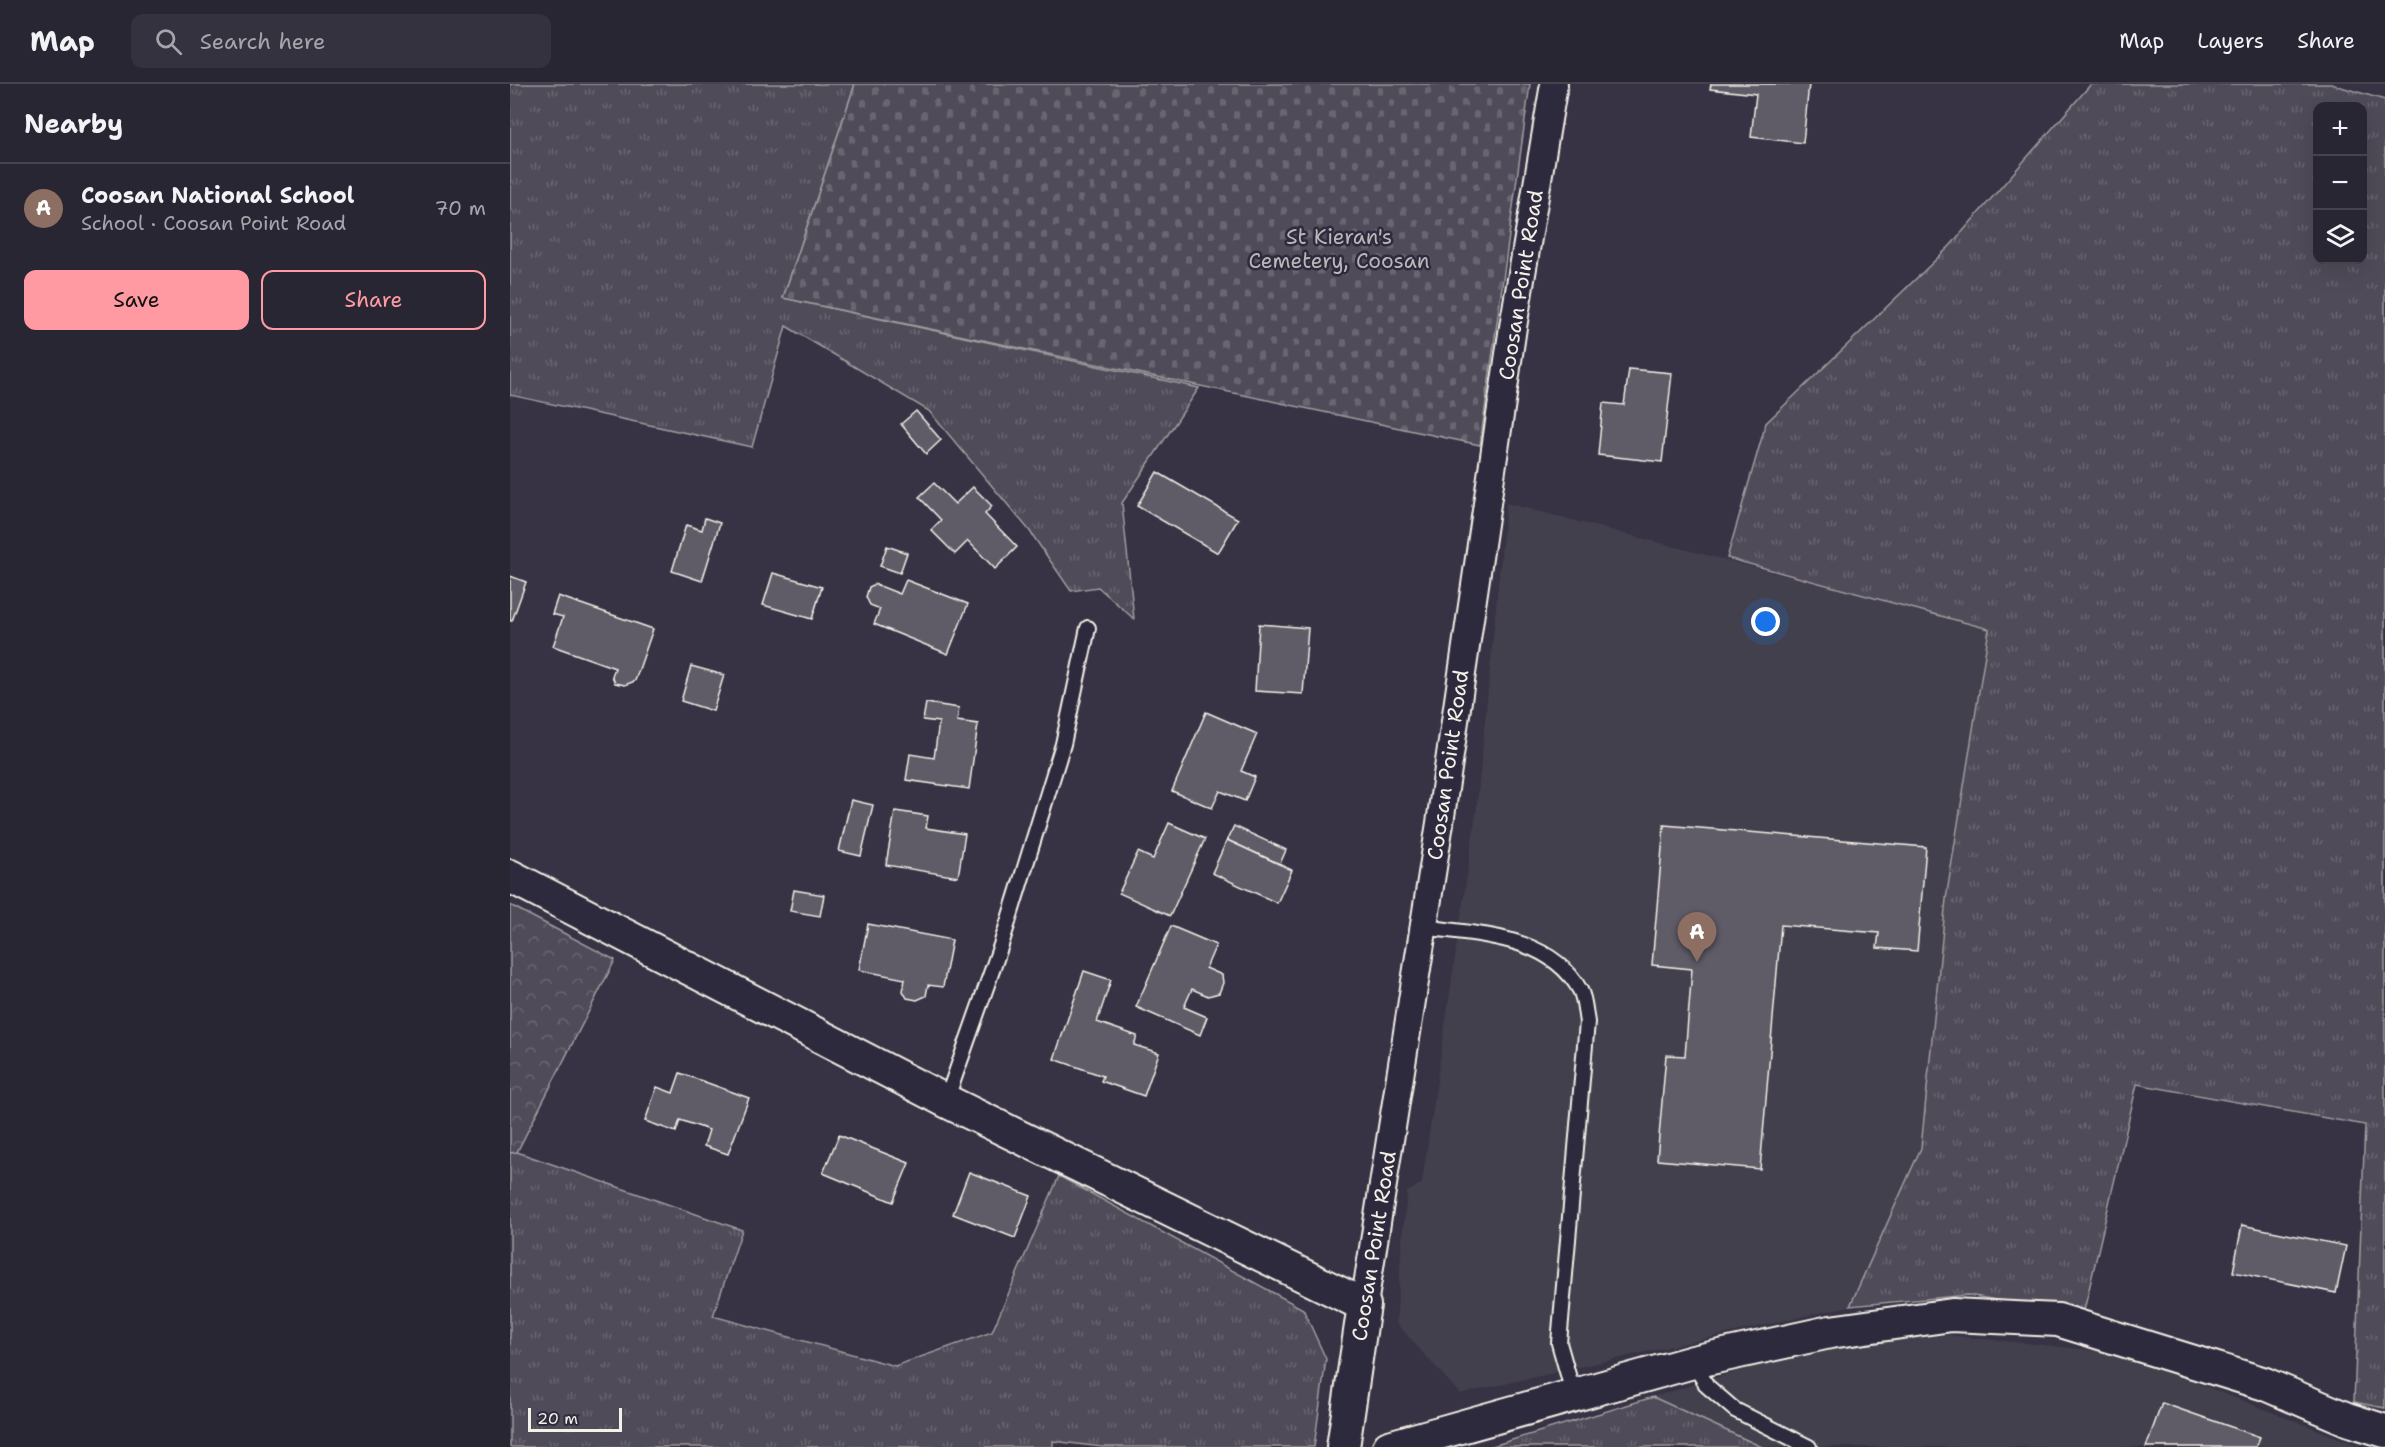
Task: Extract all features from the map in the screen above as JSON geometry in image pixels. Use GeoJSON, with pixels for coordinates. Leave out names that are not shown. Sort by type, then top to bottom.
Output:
{"type":"FeatureCollection","features":[{"type":"Feature","properties":{"kind":"street","name":"Coosan Point Road"},"geometry":{"type":"LineString","coordinates":[[1344,1447],[1513,327],[1554,84]]}},
{"type":"Feature","properties":{"kind":"street"},"geometry":{"type":"LineString","coordinates":[[510,876],[946,1101],[1364,1305]]}},
{"type":"Feature","properties":{"kind":"street"},"geometry":{"type":"LineString","coordinates":[[1389,1447],[1694,1362],[1830,1332],[1952,1315],[2058,1320],[2265,1384],[2347,1419],[2385,1431]]}},
{"type":"Feature","properties":{"kind":"lane"},"geometry":{"type":"LineString","coordinates":[[946,1101],[1001,945],[1063,744],[1088,628]]}},
{"type":"Feature","properties":{"kind":"lane"},"geometry":{"type":"LineString","coordinates":[[1424,927],[1513,940],[1556,960],[1581,991],[1587,1022],[1559,1343],[1574,1397]]}},
{"type":"Feature","properties":{"kind":"lane"},"geometry":{"type":"LineString","coordinates":[[1694,1362],[1707,1386],[1735,1410],[1809,1447]]}},
{"type":"Feature","properties":{"kind":"shaded area"},"geometry":{"type":"Polygon","coordinates":[[[1506,503],[1989,628],[1946,898],[1921,1148],[1850,1306],[1460,1394],[1396,1323],[1407,1192],[1422,1183],[1476,813],[1506,503]]]}},
{"type":"Feature","properties":{"kind":"shaded area"},"geometry":{"type":"Polygon","coordinates":[[[1948,1335],[2120,1353],[2362,1447],[1762,1447],[1653,1397],[1821,1346],[1948,1335]]]}},
{"type":"Feature","properties":{"kind":"green space"},"geometry":{"type":"Polygon","coordinates":[[[510,84],[855,84],[783,298],[1199,388],[1122,503],[1134,619],[1098,587],[1071,591],[1029,530],[929,411],[786,326],[752,447],[510,395],[510,84]]]}},
{"type":"Feature","properties":{"kind":"green space","name":"St Kieran's Cemetery, Coosan"},"geometry":{"type":"Polygon","coordinates":[[[855,84],[1530,84],[1480,445],[783,298],[855,84]]]}},
{"type":"Feature","properties":{"kind":"green space"},"geometry":{"type":"Polygon","coordinates":[[[2091,84],[2331,84],[2385,100],[2385,1408],[2354,1402],[2365,1125],[2137,1084],[2083,1315],[1968,1295],[1850,1306],[1921,1148],[1946,899],[1989,629],[1727,558],[1766,423],[1950,246],[2091,84]]]}},
{"type":"Feature","properties":{"kind":"green space"},"geometry":{"type":"Polygon","coordinates":[[[510,905],[615,960],[517,1152],[510,1153],[510,905]]]}},
{"type":"Feature","properties":{"kind":"green space"},"geometry":{"type":"Polygon","coordinates":[[[517,1152],[742,1230],[713,1316],[895,1366],[992,1332],[1059,1176],[1303,1309],[1326,1359],[1314,1447],[1102,1447],[1053,1441],[1053,1447],[510,1447],[510,1153],[517,1152]]]}},
{"type":"Feature","properties":{"kind":"green space"},"geometry":{"type":"Polygon","coordinates":[[[1653,1397],[1762,1447],[1489,1447],[1653,1397]]]}},
{"type":"Feature","properties":{"kind":"building"},"geometry":{"type":"Polygon","coordinates":[[[1711,84],[1809,84],[1803,143],[1751,137],[1756,94],[1710,89],[1711,84]]]}},
{"type":"Feature","properties":{"kind":"building"},"geometry":{"type":"Polygon","coordinates":[[[1629,369],[1672,373],[1662,462],[1598,455],[1603,403],[1624,405],[1629,369]]]}},
{"type":"Feature","properties":{"kind":"building"},"geometry":{"type":"Polygon","coordinates":[[[916,411],[941,440],[926,454],[901,424],[916,411]]]}},
{"type":"Feature","properties":{"kind":"building"},"geometry":{"type":"Polygon","coordinates":[[[1157,472],[1238,519],[1218,553],[1137,506],[1157,472]]]}},
{"type":"Feature","properties":{"kind":"building"},"geometry":{"type":"Polygon","coordinates":[[[934,483],[955,504],[973,487],[992,506],[985,514],[1017,547],[995,569],[968,541],[955,554],[931,530],[941,520],[919,497],[934,483]]]}},
{"type":"Feature","properties":{"kind":"building"},"geometry":{"type":"Polygon","coordinates":[[[705,518],[720,523],[702,581],[672,571],[686,525],[702,530],[705,518]]]}},
{"type":"Feature","properties":{"kind":"building"},"geometry":{"type":"Polygon","coordinates":[[[887,546],[907,553],[900,573],[880,566],[887,546]]]}},
{"type":"Feature","properties":{"kind":"building"},"geometry":{"type":"Polygon","coordinates":[[[773,573],[822,587],[812,619],[763,605],[773,573]]]}},
{"type":"Feature","properties":{"kind":"building"},"geometry":{"type":"Polygon","coordinates":[[[510,576],[526,582],[512,621],[510,621],[510,576]]]}},
{"type":"Feature","properties":{"kind":"building"},"geometry":{"type":"Polygon","coordinates":[[[906,580],[968,604],[948,654],[874,624],[880,609],[870,605],[866,597],[869,587],[875,584],[900,594],[906,580]]]}},
{"type":"Feature","properties":{"kind":"building"},"geometry":{"type":"Polygon","coordinates":[[[558,596],[653,629],[635,681],[625,685],[615,683],[612,676],[615,668],[553,646],[563,617],[552,614],[558,596]]]}},
{"type":"Feature","properties":{"kind":"building"},"geometry":{"type":"Polygon","coordinates":[[[1259,624],[1308,628],[1303,694],[1255,691],[1259,624]]]}},
{"type":"Feature","properties":{"kind":"building"},"geometry":{"type":"Polygon","coordinates":[[[691,666],[724,675],[713,711],[681,701],[691,666]]]}},
{"type":"Feature","properties":{"kind":"building"},"geometry":{"type":"Polygon","coordinates":[[[926,703],[959,708],[957,721],[978,724],[969,789],[906,780],[910,754],[934,758],[939,722],[923,720],[926,703]]]}},
{"type":"Feature","properties":{"kind":"building"},"geometry":{"type":"Polygon","coordinates":[[[1206,712],[1257,734],[1241,771],[1255,777],[1245,801],[1220,791],[1212,808],[1172,791],[1206,712]]]}},
{"type":"Feature","properties":{"kind":"building"},"geometry":{"type":"Polygon","coordinates":[[[851,800],[873,805],[861,856],[839,851],[851,800]]]}},
{"type":"Feature","properties":{"kind":"building"},"geometry":{"type":"Polygon","coordinates":[[[895,811],[928,816],[926,828],[965,834],[958,877],[886,865],[895,811]]]}},
{"type":"Feature","properties":{"kind":"building"},"geometry":{"type":"Polygon","coordinates":[[[1169,823],[1205,839],[1170,916],[1119,893],[1138,852],[1153,859],[1169,823]]]}},
{"type":"Feature","properties":{"kind":"building"},"geometry":{"type":"Polygon","coordinates":[[[1664,825],[1926,847],[1917,951],[1877,948],[1879,933],[1781,925],[1760,1169],[1657,1160],[1666,1055],[1685,1056],[1692,969],[1652,965],[1664,825]]]}},
{"type":"Feature","properties":{"kind":"building"},"geometry":{"type":"Polygon","coordinates":[[[1234,826],[1286,850],[1280,864],[1227,840],[1234,826]]]}},
{"type":"Feature","properties":{"kind":"building"},"geometry":{"type":"Polygon","coordinates":[[[1227,840],[1292,870],[1277,903],[1212,873],[1227,840]]]}},
{"type":"Feature","properties":{"kind":"building"},"geometry":{"type":"Polygon","coordinates":[[[794,890],[824,895],[820,916],[790,911],[794,890]]]}},
{"type":"Feature","properties":{"kind":"building"},"geometry":{"type":"Polygon","coordinates":[[[868,924],[952,940],[943,987],[928,985],[926,996],[917,1000],[907,998],[903,991],[905,979],[859,970],[868,924]]]}},
{"type":"Feature","properties":{"kind":"building"},"geometry":{"type":"Polygon","coordinates":[[[1171,926],[1216,945],[1206,968],[1222,975],[1223,983],[1219,993],[1208,996],[1192,989],[1184,1007],[1207,1017],[1200,1035],[1136,1007],[1171,926]]]}},
{"type":"Feature","properties":{"kind":"building"},"geometry":{"type":"Polygon","coordinates":[[[1084,971],[1111,980],[1097,1022],[1137,1036],[1134,1045],[1159,1053],[1144,1096],[1101,1081],[1103,1076],[1054,1059],[1084,971]]]}},
{"type":"Feature","properties":{"kind":"building"},"geometry":{"type":"Polygon","coordinates":[[[680,1073],[749,1098],[728,1154],[704,1146],[709,1130],[680,1120],[676,1132],[645,1121],[657,1087],[673,1093],[680,1073]]]}},
{"type":"Feature","properties":{"kind":"building"},"geometry":{"type":"Polygon","coordinates":[[[839,1135],[909,1163],[893,1202],[823,1173],[839,1135]]]}},
{"type":"Feature","properties":{"kind":"building"},"geometry":{"type":"Polygon","coordinates":[[[969,1172],[1031,1196],[1015,1238],[953,1214],[969,1172]]]}},
{"type":"Feature","properties":{"kind":"building"},"geometry":{"type":"Polygon","coordinates":[[[2242,1225],[2346,1246],[2336,1293],[2233,1272],[2242,1225]]]}},
{"type":"Feature","properties":{"kind":"building"},"geometry":{"type":"Polygon","coordinates":[[[2162,1403],[2260,1437],[2256,1447],[2146,1447],[2162,1403]]]}},
{"type":"Feature","properties":{"kind":"place","name":"Coosan National School"},"geometry":{"type":"Point","coordinates":[1697,962]}}]}
